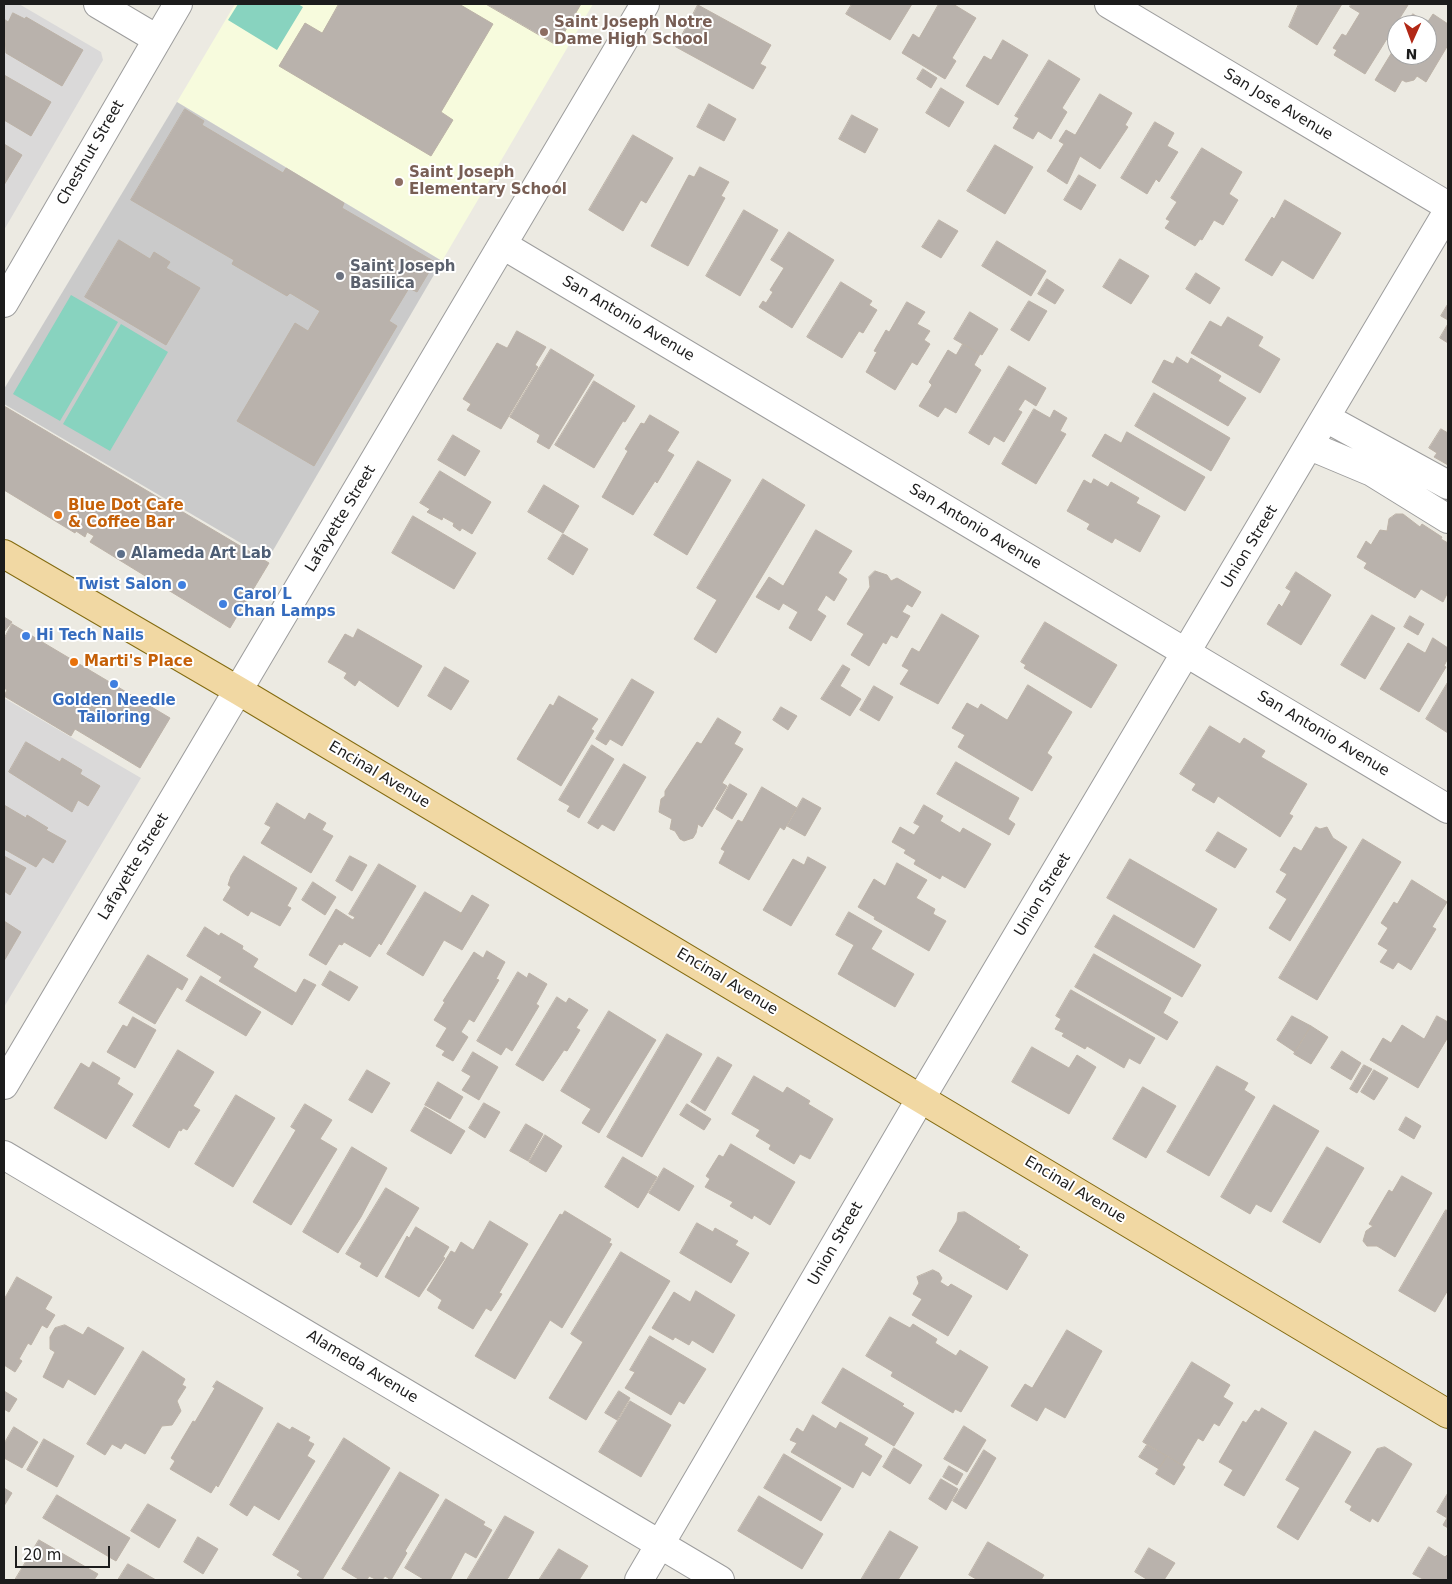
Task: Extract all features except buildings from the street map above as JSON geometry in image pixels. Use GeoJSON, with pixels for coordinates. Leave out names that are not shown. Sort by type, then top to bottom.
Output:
{"type":"FeatureCollection","features":[{"type":"Feature","properties":{"kind":"main road","name":"Encinal Avenue"},"geometry":{"type":"LineString","coordinates":[[4,554],[921,1098],[1448,1414]]}},
{"type":"Feature","properties":{"kind":"street"},"geometry":{"type":"LineString","coordinates":[[98,4],[157,38]]}},
{"type":"Feature","properties":{"kind":"street","name":"Chestnut Street"},"geometry":{"type":"LineString","coordinates":[[4,303],[178,4]]}},
{"type":"Feature","properties":{"kind":"street","name":"Lafayette Street"},"geometry":{"type":"LineString","coordinates":[[4,1085],[239,692],[645,4]]}},
{"type":"Feature","properties":{"kind":"street","name":"San Jose Avenue"},"geometry":{"type":"LineString","coordinates":[[1109,4],[1448,206]]}},
{"type":"Feature","properties":{"kind":"street","name":"Union Street"},"geometry":{"type":"LineString","coordinates":[[639,1580],[921,1098],[1187,654],[1448,211]]}},
{"type":"Feature","properties":{"kind":"street","name":"San Antonio Avenue"},"geometry":{"type":"LineString","coordinates":[[503,245],[1448,808]]}},
{"type":"Feature","properties":{"kind":"street"},"geometry":{"type":"LineString","coordinates":[[1326,418],[1448,485]]}},
{"type":"Feature","properties":{"kind":"street"},"geometry":{"type":"LineString","coordinates":[[1310,446],[1372,472],[1448,519]]}},
{"type":"Feature","properties":{"kind":"street","name":"Alameda Avenue"},"geometry":{"type":"LineString","coordinates":[[4,1155],[720,1580]]}},
{"type":"Feature","properties":{"kind":"shaded area"},"geometry":{"type":"Polygon","coordinates":[[[4,4],[19,4],[101,52],[103,60],[4,230],[4,4]]]}},
{"type":"Feature","properties":{"kind":"shaded area","name":"Saint Joseph Elementary School"},"geometry":{"type":"Polygon","coordinates":[[[235,4],[593,4],[442,261],[177,102],[235,4]]]}},
{"type":"Feature","properties":{"kind":"shaded area"},"geometry":{"type":"Polygon","coordinates":[[[177,102],[442,261],[268,559],[4,404],[4,389],[177,102]]]}},
{"type":"Feature","properties":{"kind":"shaded area"},"geometry":{"type":"Polygon","coordinates":[[[4,698],[141,778],[4,1007],[4,698]]]}},
{"type":"Feature","properties":{"kind":"green space"},"geometry":{"type":"Polygon","coordinates":[[[238,4],[298,4],[303,7],[277,50],[228,20],[238,4]]]}},
{"type":"Feature","properties":{"kind":"green space"},"geometry":{"type":"Polygon","coordinates":[[[71,295],[118,322],[60,421],[13,394],[71,295]]]}},
{"type":"Feature","properties":{"kind":"green space"},"geometry":{"type":"Polygon","coordinates":[[[121,324],[168,352],[110,451],[63,424],[121,324]]]}},
{"type":"Feature","properties":{"kind":"place","name":"Saint Joseph Notre Dame High School"},"geometry":{"type":"Point","coordinates":[544,32]}},
{"type":"Feature","properties":{"kind":"place","name":"Saint Joseph Elementary School"},"geometry":{"type":"Point","coordinates":[399,182]}},
{"type":"Feature","properties":{"kind":"place","name":"Saint Joseph Basilica"},"geometry":{"type":"Point","coordinates":[340,276]}},
{"type":"Feature","properties":{"kind":"place","name":"Blue Dot Cafe & Coffee Bar"},"geometry":{"type":"Point","coordinates":[58,515]}},
{"type":"Feature","properties":{"kind":"place","name":"Alameda Art Lab"},"geometry":{"type":"Point","coordinates":[121,554]}},
{"type":"Feature","properties":{"kind":"place","name":"Twist Salon"},"geometry":{"type":"Point","coordinates":[182,585]}},
{"type":"Feature","properties":{"kind":"place","name":"Carol L Chan Lamps"},"geometry":{"type":"Point","coordinates":[223,604]}},
{"type":"Feature","properties":{"kind":"place","name":"Hi Tech Nails"},"geometry":{"type":"Point","coordinates":[26,636]}},
{"type":"Feature","properties":{"kind":"place","name":"Marti's Place"},"geometry":{"type":"Point","coordinates":[74,662]}},
{"type":"Feature","properties":{"kind":"place","name":"Golden Needle Tailoring"},"geometry":{"type":"Point","coordinates":[114,684]}}]}
